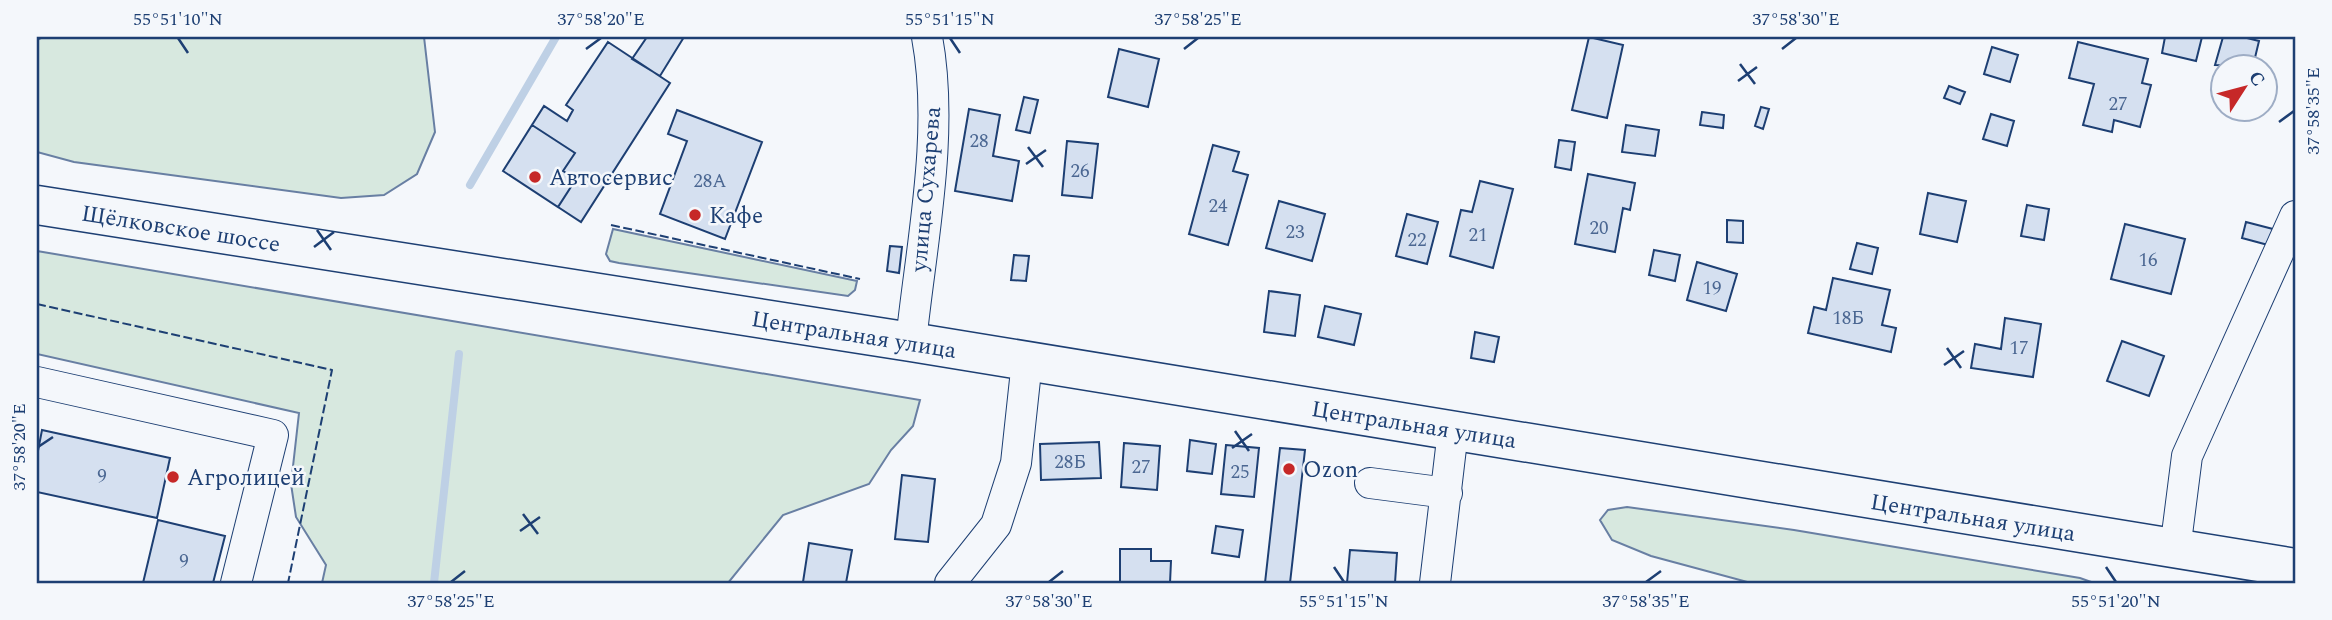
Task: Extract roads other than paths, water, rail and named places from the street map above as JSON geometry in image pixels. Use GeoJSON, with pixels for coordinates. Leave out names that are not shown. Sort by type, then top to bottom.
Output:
{"type":"FeatureCollection","features":[{"type":"Feature","properties":{"kind":"main road","name":"Щёлковское шоссе"},"geometry":{"type":"LineString","coordinates":[[37,205],[532,285]]}},
{"type":"Feature","properties":{"kind":"main road","name":"Центральная улица"},"geometry":{"type":"LineString","coordinates":[[532,285],[911,342],[2295,568]]}},
{"type":"Feature","properties":{"kind":"street","name":"улица Сухарева"},"geometry":{"type":"LineString","coordinates":[[911,342],[934,135],[932,60],[927,37]]}},
{"type":"Feature","properties":{"kind":"street"},"geometry":{"type":"LineString","coordinates":[[2175,550],[2187,456],[2295,216]]}},
{"type":"Feature","properties":{"kind":"street"},"geometry":{"type":"LineString","coordinates":[[950,583],[996,525],[1016,463],[1027,361]]}},
{"type":"Feature","properties":{"kind":"street"},"geometry":{"type":"LineString","coordinates":[[37,382],[273,435],[236,583]]}},
{"type":"Feature","properties":{"kind":"street"},"geometry":{"type":"LineString","coordinates":[[1435,583],[1453,431]]}},
{"type":"Feature","properties":{"kind":"street"},"geometry":{"type":"LineString","coordinates":[[1370,483],[1447,494]]}},
{"type":"Feature","properties":{"kind":"waterway"},"geometry":{"type":"LineString","coordinates":[[470,185],[556,37]]}},
{"type":"Feature","properties":{"kind":"waterway"},"geometry":{"type":"LineString","coordinates":[[434,583],[459,354]]}},
{"type":"Feature","properties":{"kind":"place","name":"Автосервис"},"geometry":{"type":"Point","coordinates":[535,177]}},
{"type":"Feature","properties":{"kind":"place","name":"Кафе"},"geometry":{"type":"Point","coordinates":[695,215]}},
{"type":"Feature","properties":{"kind":"place","name":"Ozon"},"geometry":{"type":"Point","coordinates":[1289,469]}},
{"type":"Feature","properties":{"kind":"place","name":"Агролицей"},"geometry":{"type":"Point","coordinates":[173,477]}}]}
